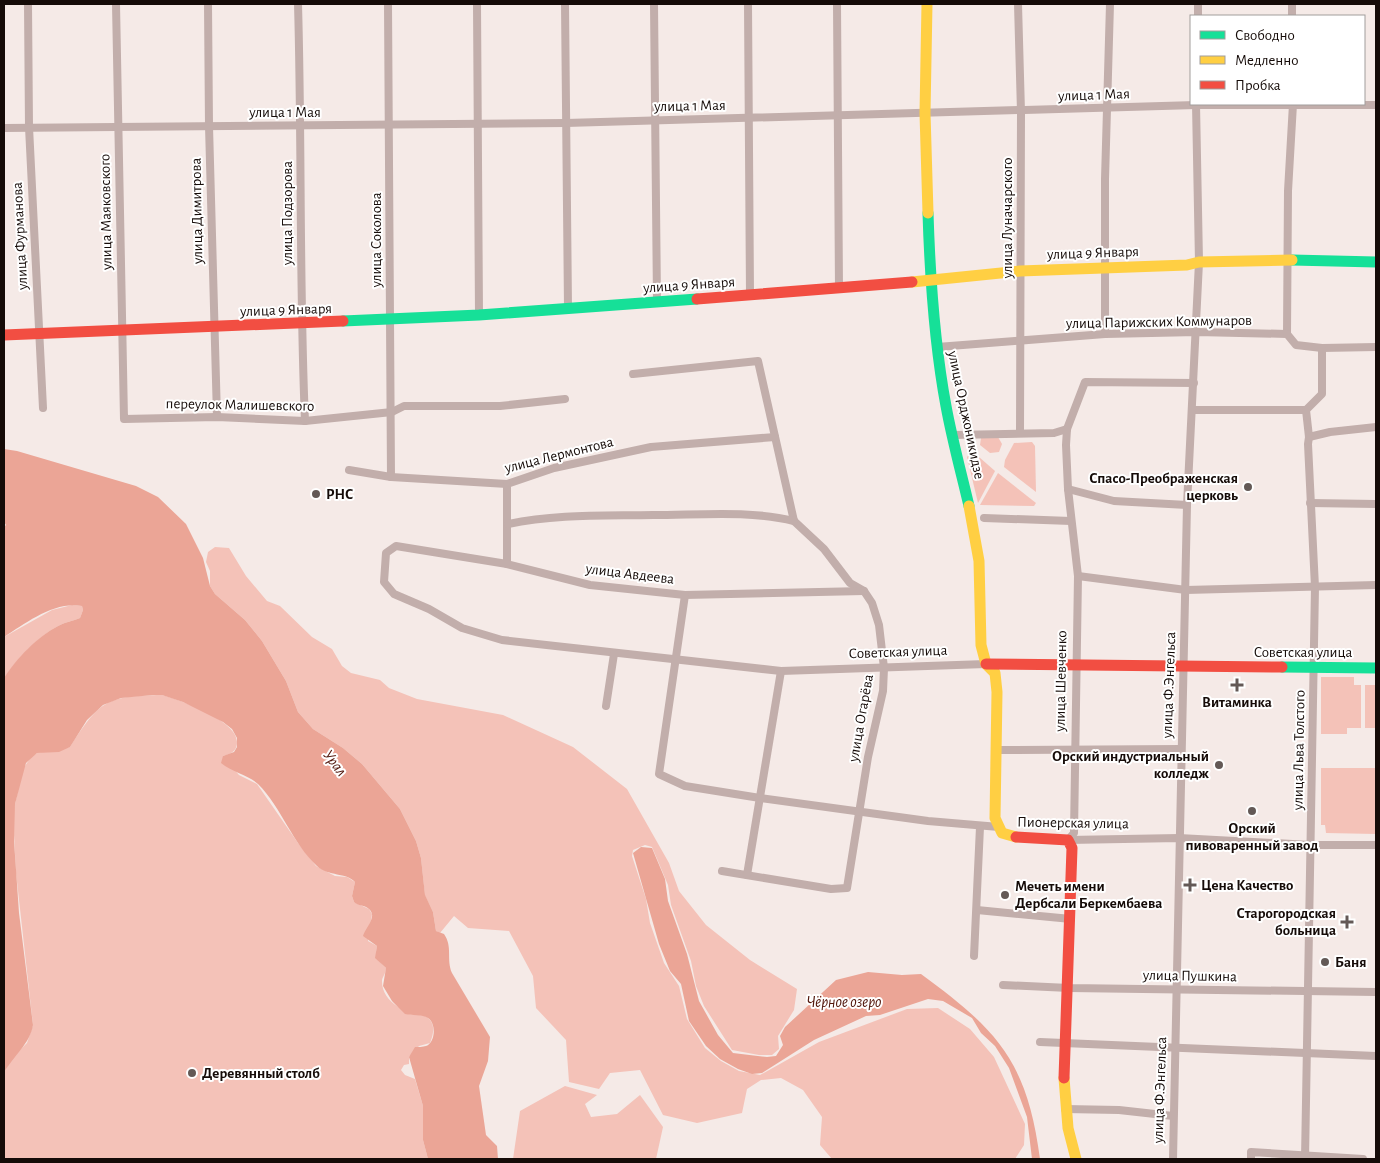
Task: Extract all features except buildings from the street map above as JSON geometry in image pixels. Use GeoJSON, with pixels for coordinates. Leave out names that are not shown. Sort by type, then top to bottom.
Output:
{"type":"FeatureCollection","features":[{"type":"Feature","properties":{"kind":"street","name":"улица Фурманова"},"geometry":{"type":"LineString","coordinates":[[28,4],[29,128],[43,408]]}},
{"type":"Feature","properties":{"kind":"street","name":"улица Маяковского"},"geometry":{"type":"LineString","coordinates":[[116,4],[124,419]]}},
{"type":"Feature","properties":{"kind":"street","name":"улица Димитрова"},"geometry":{"type":"LineString","coordinates":[[208,4],[209,126],[217,417]]}},
{"type":"Feature","properties":{"kind":"street","name":"улица Подзорова"},"geometry":{"type":"LineString","coordinates":[[298,4],[302,126],[301,325],[305,421]]}},
{"type":"Feature","properties":{"kind":"street","name":"улица Соколова"},"geometry":{"type":"LineString","coordinates":[[388,4],[391,477]]}},
{"type":"Feature","properties":{"kind":"street"},"geometry":{"type":"LineString","coordinates":[[477,4],[479,315]]}},
{"type":"Feature","properties":{"kind":"street"},"geometry":{"type":"LineString","coordinates":[[565,4],[568,308]]}},
{"type":"Feature","properties":{"kind":"street"},"geometry":{"type":"LineString","coordinates":[[654,4],[656,302]]}},
{"type":"Feature","properties":{"kind":"street"},"geometry":{"type":"LineString","coordinates":[[748,4],[750,295]]}},
{"type":"Feature","properties":{"kind":"street"},"geometry":{"type":"LineString","coordinates":[[837,4],[839,289]]}},
{"type":"Feature","properties":{"kind":"street","name":"улица Орджоникидзе"},"geometry":{"type":"LineString","coordinates":[[927,4],[925,113],[930,282],[942,389],[976,536],[979,561],[981,645],[986,664],[995,673],[997,692],[995,812],[999,827]]}},
{"type":"Feature","properties":{"kind":"street","name":"улица Луначарского"},"geometry":{"type":"LineString","coordinates":[[1018,4],[1021,112],[1020,433]]}},
{"type":"Feature","properties":{"kind":"street"},"geometry":{"type":"LineString","coordinates":[[1105,334],[1110,4]]}},
{"type":"Feature","properties":{"kind":"street","name":"улица 1 Мая"},"geometry":{"type":"LineString","coordinates":[[4,128],[566,123],[1021,112],[1190,104]]}},
{"type":"Feature","properties":{"kind":"street","name":"улица Ф.Энгельса"},"geometry":{"type":"LineString","coordinates":[[1173,1159],[1187,505],[1199,262],[1196,105]]}},
{"type":"Feature","properties":{"kind":"street","name":"улица 1 Мая"},"geometry":{"type":"LineString","coordinates":[[1293,105],[1376,105]]}},
{"type":"Feature","properties":{"kind":"street"},"geometry":{"type":"LineString","coordinates":[[1293,105],[1288,191],[1288,334],[1296,345],[1322,348],[1376,348]]}},
{"type":"Feature","properties":{"kind":"street","name":"улица 9 Января"},"geometry":{"type":"LineString","coordinates":[[4,334],[38,335],[389,321],[930,282],[1020,271],[1187,265],[1199,262],[1289,260],[1376,262]]}},
{"type":"Feature","properties":{"kind":"street","name":"улица Парижских Коммунаров"},"geometry":{"type":"LineString","coordinates":[[936,346],[1105,334],[1197,332],[1288,334]]}},
{"type":"Feature","properties":{"kind":"street"},"geometry":{"type":"LineString","coordinates":[[1193,410],[1306,410],[1322,394],[1322,348]]}},
{"type":"Feature","properties":{"kind":"street"},"geometry":{"type":"LineString","coordinates":[[508,524],[538,518],[693,515],[771,515],[794,520],[758,362],[633,374]]}},
{"type":"Feature","properties":{"kind":"street","name":"улица Шевченко"},"geometry":{"type":"LineString","coordinates":[[1076,1159],[1065,1109],[1072,848],[1068,840],[1074,833],[1078,664],[1078,576],[1068,489],[1067,429],[1084,382],[1194,383]]}},
{"type":"Feature","properties":{"kind":"street","name":"переулок Малишевского"},"geometry":{"type":"LineString","coordinates":[[124,419],[217,417],[305,421],[392,412],[404,406],[500,406],[565,399]]}},
{"type":"Feature","properties":{"kind":"street","name":"улица Льва Толстого"},"geometry":{"type":"LineString","coordinates":[[1305,1157],[1315,587],[1310,503],[1309,437],[1306,410]]}},
{"type":"Feature","properties":{"kind":"street"},"geometry":{"type":"LineString","coordinates":[[1309,437],[1330,432],[1376,427]]}},
{"type":"Feature","properties":{"kind":"street"},"geometry":{"type":"LineString","coordinates":[[953,434],[1054,433],[1067,429]]}},
{"type":"Feature","properties":{"kind":"street","name":"улица Лермонтова"},"geometry":{"type":"LineString","coordinates":[[349,470],[391,477],[507,484],[554,468],[651,447],[775,437]]}},
{"type":"Feature","properties":{"kind":"street"},"geometry":{"type":"LineString","coordinates":[[507,484],[507,564]]}},
{"type":"Feature","properties":{"kind":"street"},"geometry":{"type":"LineString","coordinates":[[1068,489],[1114,501],[1187,505]]}},
{"type":"Feature","properties":{"kind":"street"},"geometry":{"type":"LineString","coordinates":[[1310,503],[1376,504]]}},
{"type":"Feature","properties":{"kind":"street"},"geometry":{"type":"LineString","coordinates":[[984,518],[1071,521]]}},
{"type":"Feature","properties":{"kind":"street","name":"улица Огарёва"},"geometry":{"type":"LineString","coordinates":[[747,875],[832,889],[847,888],[858,810],[883,691],[884,668],[879,625],[872,603],[864,591],[850,583],[824,549],[794,520]]}},
{"type":"Feature","properties":{"kind":"street","name":"Советская улица"},"geometry":{"type":"LineString","coordinates":[[396,546],[386,553],[384,582],[394,594],[429,609],[462,628],[502,640],[614,654],[781,671],[986,664],[1376,668]]}},
{"type":"Feature","properties":{"kind":"street","name":"улица Авдеева"},"geometry":{"type":"LineString","coordinates":[[396,546],[507,564],[590,585],[685,595],[864,591]]}},
{"type":"Feature","properties":{"kind":"street"},"geometry":{"type":"LineString","coordinates":[[1078,576],[1186,590],[1376,585]]}},
{"type":"Feature","properties":{"kind":"street"},"geometry":{"type":"LineString","coordinates":[[674,659],[685,595]]}},
{"type":"Feature","properties":{"kind":"street"},"geometry":{"type":"LineString","coordinates":[[606,706],[614,654]]}},
{"type":"Feature","properties":{"kind":"street","name":"Пионерская улица"},"geometry":{"type":"LineString","coordinates":[[674,659],[659,774],[684,786],[980,827],[999,827],[1002,833],[1010,836],[1059,837],[1068,840],[1179,838],[1376,845]]}},
{"type":"Feature","properties":{"kind":"street"},"geometry":{"type":"LineString","coordinates":[[722,871],[747,875],[781,671]]}},
{"type":"Feature","properties":{"kind":"street"},"geometry":{"type":"LineString","coordinates":[[997,750],[1075,748],[1181,749]]}},
{"type":"Feature","properties":{"kind":"street"},"geometry":{"type":"LineString","coordinates":[[974,956],[980,827]]}},
{"type":"Feature","properties":{"kind":"street"},"geometry":{"type":"LineString","coordinates":[[977,910],[1071,919]]}},
{"type":"Feature","properties":{"kind":"street","name":"улица Пушкина"},"geometry":{"type":"LineString","coordinates":[[1003,985],[1069,988],[1376,992]]}},
{"type":"Feature","properties":{"kind":"street"},"geometry":{"type":"LineString","coordinates":[[1040,1042],[1376,1056]]}},
{"type":"Feature","properties":{"kind":"street"},"geometry":{"type":"LineString","coordinates":[[1065,1109],[1119,1110],[1173,1116]]}},
{"type":"Feature","properties":{"kind":"street"},"geometry":{"type":"LineString","coordinates":[[1251,1155],[1363,1159]]}},
{"type":"Feature","properties":{"kind":"shaded area"},"geometry":{"type":"Polygon","coordinates":[[[998,437],[1002,444],[999,452],[990,453],[980,445],[981,438],[998,437]]]}},
{"type":"Feature","properties":{"kind":"shaded area"},"geometry":{"type":"Polygon","coordinates":[[[1032,442],[1035,446],[1036,492],[1004,467],[1005,460],[1014,443],[1032,442]]]}},
{"type":"Feature","properties":{"kind":"shaded area"},"geometry":{"type":"Polygon","coordinates":[[[969,455],[979,457],[995,471],[978,503],[967,457],[969,455]]]}},
{"type":"Feature","properties":{"kind":"shaded area"},"geometry":{"type":"Polygon","coordinates":[[[998,473],[1036,503],[1034,506],[980,505],[998,473]]]}},
{"type":"Feature","properties":{"kind":"shaded area"},"geometry":{"type":"Polygon","coordinates":[[[215,547],[229,548],[246,576],[267,601],[280,606],[312,637],[332,649],[342,666],[351,673],[380,680],[389,688],[417,699],[503,715],[573,747],[627,789],[669,863],[679,891],[706,925],[750,960],[797,989],[794,1010],[778,1036],[779,1049],[772,1055],[759,1055],[732,1050],[704,1006],[696,986],[691,961],[671,905],[668,885],[652,847],[645,845],[633,850],[632,856],[646,899],[650,923],[664,963],[679,986],[687,1019],[705,1048],[721,1061],[739,1071],[760,1075],[819,1042],[907,1009],[938,1008],[970,1029],[994,1057],[1025,1124],[1024,1145],[1015,1159],[832,1159],[820,1145],[822,1117],[803,1090],[781,1078],[761,1080],[747,1089],[742,1113],[697,1123],[663,1115],[640,1070],[610,1073],[599,1089],[569,1082],[566,1040],[536,1008],[533,976],[509,931],[468,928],[454,916],[440,933],[436,931],[433,912],[425,896],[421,858],[416,841],[400,809],[362,764],[343,748],[313,729],[298,712],[286,681],[262,641],[245,620],[215,594],[210,586],[210,571],[206,562],[208,552],[215,547]]]}},
{"type":"Feature","properties":{"kind":"shaded area"},"geometry":{"type":"Polygon","coordinates":[[[72,605],[82,606],[83,610],[80,618],[61,625],[42,636],[21,656],[4,678],[4,637],[52,610],[72,605]]]}},
{"type":"Feature","properties":{"kind":"shaded area"},"geometry":{"type":"Polygon","coordinates":[[[1321,677],[1354,677],[1354,685],[1361,685],[1361,728],[1347,728],[1347,734],[1321,734],[1321,677]]]}},
{"type":"Feature","properties":{"kind":"shaded area"},"geometry":{"type":"Polygon","coordinates":[[[1365,685],[1376,685],[1376,735],[1375,728],[1365,728],[1365,685]]]}},
{"type":"Feature","properties":{"kind":"shaded area"},"geometry":{"type":"Polygon","coordinates":[[[162,695],[207,713],[229,727],[235,735],[237,744],[234,751],[223,756],[239,775],[257,784],[316,866],[335,876],[347,877],[355,882],[352,896],[354,902],[369,909],[372,914],[368,941],[377,946],[376,953],[378,958],[386,968],[382,980],[386,995],[397,1006],[411,1013],[425,1016],[431,1021],[433,1032],[430,1043],[419,1046],[409,1057],[409,1064],[404,1065],[401,1070],[405,1075],[415,1079],[423,1106],[423,1140],[428,1159],[4,1159],[4,1073],[11,1059],[27,1043],[33,1025],[16,873],[13,816],[23,769],[31,757],[37,753],[70,747],[89,720],[106,704],[128,697],[162,695]]]}},
{"type":"Feature","properties":{"kind":"shaded area"},"geometry":{"type":"Polygon","coordinates":[[[1321,768],[1376,768],[1376,834],[1326,833],[1325,825],[1321,825],[1321,768]]]}},
{"type":"Feature","properties":{"kind":"shaded area"},"geometry":{"type":"Polygon","coordinates":[[[565,1086],[597,1095],[585,1104],[591,1117],[617,1114],[640,1095],[663,1127],[656,1159],[513,1159],[520,1111],[565,1086]]]}},
{"type":"Feature","properties":{"kind":"water","name":"Урал"},"geometry":{"type":"Polygon","coordinates":[[[4,449],[17,451],[136,486],[158,497],[186,524],[203,558],[210,586],[215,594],[245,620],[262,641],[286,681],[298,712],[313,729],[343,748],[362,764],[400,809],[416,841],[421,858],[425,895],[433,912],[436,931],[444,934],[447,939],[450,968],[490,1037],[488,1061],[479,1086],[486,1135],[497,1146],[498,1159],[428,1159],[423,1140],[423,1106],[409,1057],[415,1047],[426,1046],[432,1041],[434,1028],[431,1020],[426,1017],[405,1014],[392,1001],[383,986],[386,968],[375,958],[377,946],[363,936],[372,919],[372,915],[367,908],[354,902],[352,896],[355,882],[347,877],[327,872],[317,866],[308,857],[274,804],[258,784],[221,763],[223,756],[234,752],[237,747],[237,738],[232,729],[223,722],[183,702],[162,695],[121,698],[103,705],[87,720],[70,747],[59,752],[37,753],[26,763],[15,804],[14,841],[19,913],[33,1025],[25,1044],[4,1073],[4,678],[35,642],[63,623],[80,618],[83,610],[82,606],[72,605],[51,610],[41,614],[4,637],[4,527],[6,525],[4,522],[4,449]]]}},
{"type":"Feature","properties":{"kind":"water","name":"Чёрное озеро"},"geometry":{"type":"Polygon","coordinates":[[[641,847],[652,848],[665,879],[668,901],[687,954],[699,1001],[718,1035],[733,1053],[767,1057],[776,1056],[783,1045],[780,1036],[785,1027],[836,980],[868,972],[902,975],[921,974],[971,1013],[990,1032],[1005,1052],[1017,1073],[1027,1097],[1040,1159],[1032,1159],[1027,1117],[1009,1068],[995,1046],[981,1033],[972,1018],[943,1001],[928,999],[880,1015],[866,1016],[814,1040],[762,1073],[752,1074],[720,1059],[706,1046],[689,1021],[681,984],[670,971],[659,944],[633,853],[641,847]]]}},
{"type":"Feature","properties":{"kind":"traffic: fast"},"geometry":{"type":"LineString","coordinates":[[928,213],[931,286],[938,358],[948,418],[969,506]]}},
{"type":"Feature","properties":{"kind":"traffic: fast"},"geometry":{"type":"LineString","coordinates":[[1292,260],[1376,262]]}},
{"type":"Feature","properties":{"kind":"traffic: fast"},"geometry":{"type":"LineString","coordinates":[[343,321],[479,315],[697,299]]}},
{"type":"Feature","properties":{"kind":"traffic: fast"},"geometry":{"type":"LineString","coordinates":[[1282,667],[1376,668]]}},
{"type":"Feature","properties":{"kind":"traffic: slow"},"geometry":{"type":"LineString","coordinates":[[927,4],[925,113],[928,213]]}},
{"type":"Feature","properties":{"kind":"traffic: slow"},"geometry":{"type":"LineString","coordinates":[[912,282],[1020,271],[1187,265],[1199,262],[1292,260]]}},
{"type":"Feature","properties":{"kind":"traffic: slow"},"geometry":{"type":"LineString","coordinates":[[969,506],[979,561],[981,645],[986,664],[995,673],[997,692],[995,818],[1002,833],[1016,837]]}},
{"type":"Feature","properties":{"kind":"traffic: slow"},"geometry":{"type":"LineString","coordinates":[[1064,1078],[1068,1128],[1076,1159]]}},
{"type":"Feature","properties":{"kind":"traffic: jam"},"geometry":{"type":"LineString","coordinates":[[697,299],[912,282]]}},
{"type":"Feature","properties":{"kind":"traffic: jam"},"geometry":{"type":"LineString","coordinates":[[4,335],[343,321]]}},
{"type":"Feature","properties":{"kind":"traffic: jam"},"geometry":{"type":"LineString","coordinates":[[986,664],[1282,667]]}},
{"type":"Feature","properties":{"kind":"traffic: jam"},"geometry":{"type":"LineString","coordinates":[[1016,837],[1068,840],[1072,848],[1064,1078]]}},
{"type":"Feature","properties":{"kind":"place","name":"Спасо-Преображенская церковь"},"geometry":{"type":"Point","coordinates":[1248,487]}},
{"type":"Feature","properties":{"kind":"place","name":"РНС"},"geometry":{"type":"Point","coordinates":[316,494]}},
{"type":"Feature","properties":{"kind":"place","name":"Витаминка"},"geometry":{"type":"Point","coordinates":[1237,685]}},
{"type":"Feature","properties":{"kind":"place","name":"Орский индустриальный колледж"},"geometry":{"type":"Point","coordinates":[1219,765]}},
{"type":"Feature","properties":{"kind":"place","name":"Орский пивоваренный завод"},"geometry":{"type":"Point","coordinates":[1252,811]}},
{"type":"Feature","properties":{"kind":"place","name":"Цена Качество"},"geometry":{"type":"Point","coordinates":[1190,885]}},
{"type":"Feature","properties":{"kind":"place","name":"Мечеть имени Дербсали Беркембаева"},"geometry":{"type":"Point","coordinates":[1005,895]}},
{"type":"Feature","properties":{"kind":"place","name":"Старогородская больница"},"geometry":{"type":"Point","coordinates":[1347,922]}},
{"type":"Feature","properties":{"kind":"place","name":"Баня"},"geometry":{"type":"Point","coordinates":[1325,962]}},
{"type":"Feature","properties":{"kind":"place","name":"Деревянный столб"},"geometry":{"type":"Point","coordinates":[192,1073]}}]}
